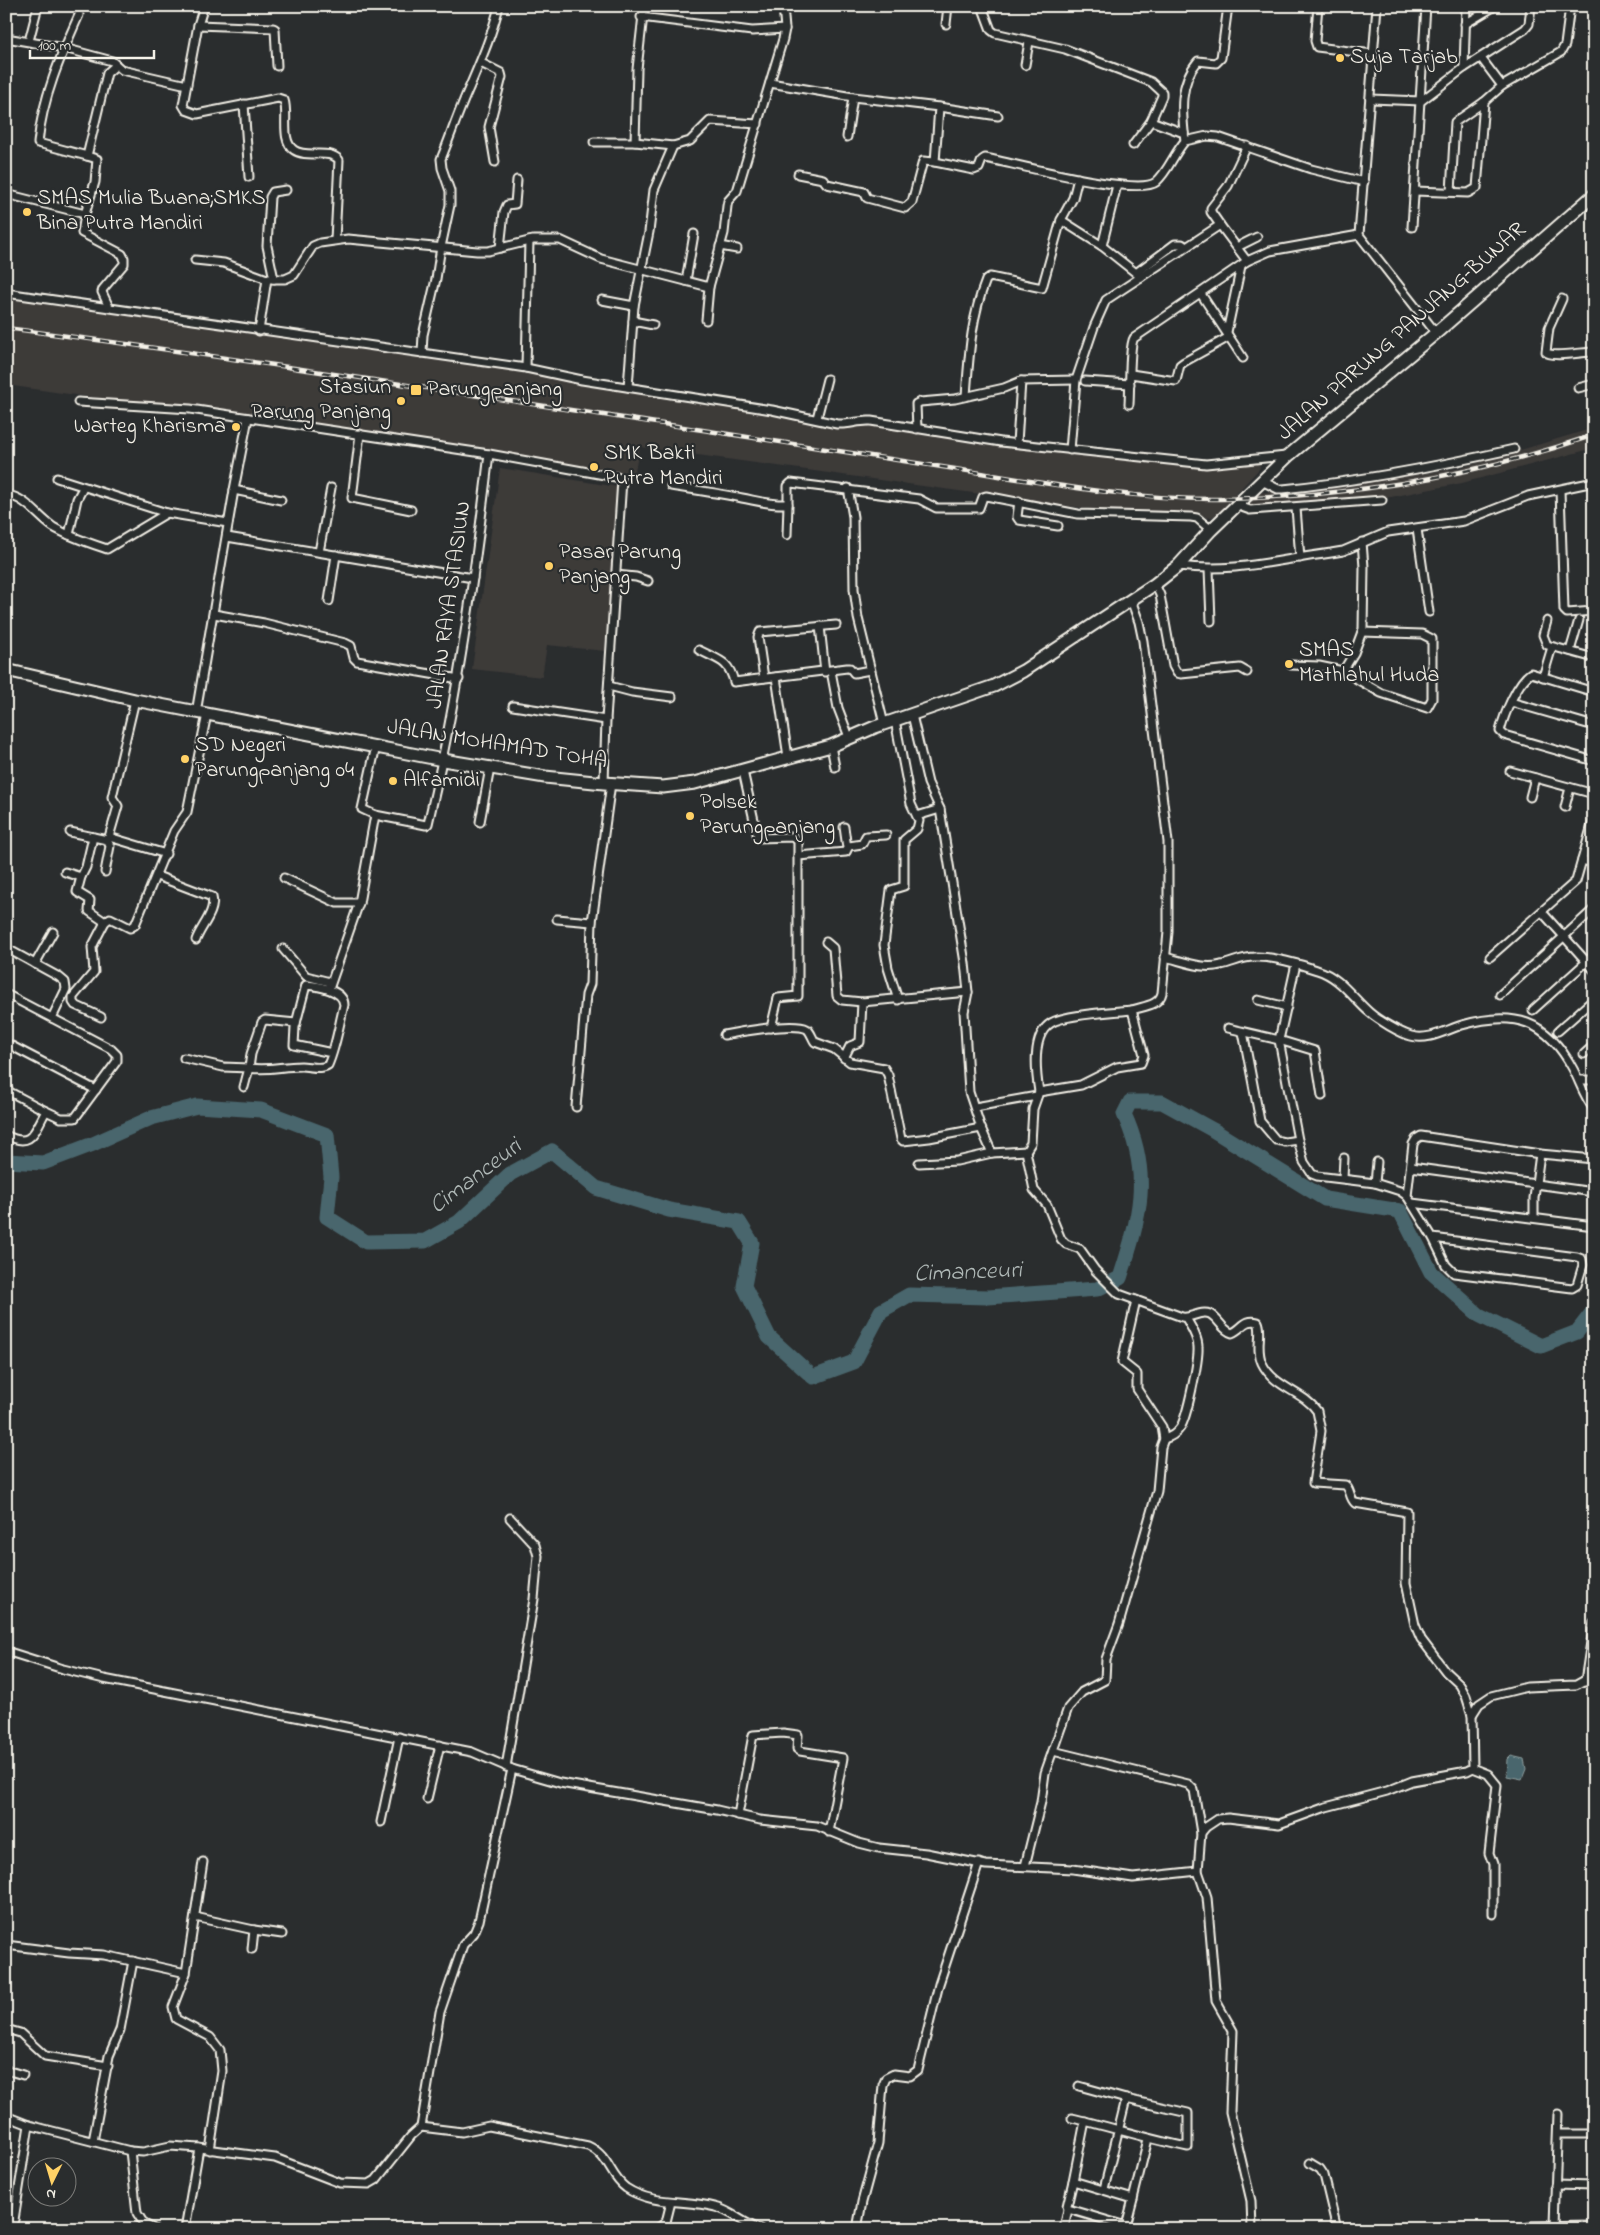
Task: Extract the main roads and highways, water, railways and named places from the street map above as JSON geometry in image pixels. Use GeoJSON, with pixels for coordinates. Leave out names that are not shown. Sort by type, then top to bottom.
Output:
{"type":"FeatureCollection","features":[{"type":"Feature","properties":{"kind":"main road","name":"JALAN PARUNG PANJANG–BUNAR"},"geometry":{"type":"LineString","coordinates":[[1237,504],[1288,456],[1436,333],[1594,195]]}},
{"type":"Feature","properties":{"kind":"main road","name":"JALAN MOHAMAD TOHA"},"geometry":{"type":"LineString","coordinates":[[6,670],[135,700],[443,760],[545,777],[652,787],[678,786],[743,771],[831,746],[849,737],[994,686],[1023,671],[1155,584],[1178,566],[1237,504]]}},
{"type":"Feature","properties":{"kind":"water"},"geometry":{"type":"Polygon","coordinates":[[[1511,1756],[1524,1759],[1526,1769],[1522,1779],[1507,1776],[1508,1759],[1511,1756]]]}},
{"type":"Feature","properties":{"kind":"waterway","name":"Cimanceuri"},"geometry":{"type":"LineString","coordinates":[[6,1161],[43,1163],[93,1144],[151,1118],[197,1106],[261,1110],[327,1135],[331,1177],[327,1217],[366,1242],[425,1241],[459,1222],[510,1174],[552,1151],[596,1188],[669,1210],[739,1222],[752,1243],[744,1286],[769,1337],[813,1377],[854,1362],[881,1311],[909,1295],[988,1297],[1097,1289],[1120,1278],[1133,1235],[1140,1196],[1138,1157],[1133,1136],[1124,1114],[1130,1102],[1162,1102],[1213,1130],[1325,1199],[1400,1211],[1431,1272],[1479,1315],[1541,1346],[1577,1332],[1594,1310]]}},
{"type":"Feature","properties":{"kind":"railway"},"geometry":{"type":"LineString","coordinates":[[6,328],[358,378],[1131,495],[1221,499],[1316,494],[1363,489],[1457,473],[1503,462],[1594,435]]}},
{"type":"Feature","properties":{"kind":"place","name":"Suja Tarjab"},"geometry":{"type":"Point","coordinates":[1340,58]}},
{"type":"Feature","properties":{"kind":"place","name":"SMAS Mulia Buana;SMKS Bina Putra Mandiri"},"geometry":{"type":"Point","coordinates":[27,212]}},
{"type":"Feature","properties":{"kind":"place","name":"Parungpanjang"},"geometry":{"type":"Point","coordinates":[416,390]}},
{"type":"Feature","properties":{"kind":"place","name":"Stasiun Parung Panjang"},"geometry":{"type":"Point","coordinates":[401,401]}},
{"type":"Feature","properties":{"kind":"place","name":"Warteg Kharisma"},"geometry":{"type":"Point","coordinates":[236,427]}},
{"type":"Feature","properties":{"kind":"place","name":"SMK Bakti Putra Mandiri"},"geometry":{"type":"Point","coordinates":[594,467]}},
{"type":"Feature","properties":{"kind":"place","name":"Pasar Parung Panjang"},"geometry":{"type":"Point","coordinates":[549,566]}},
{"type":"Feature","properties":{"kind":"place","name":"SMAS Mathlahul Huda"},"geometry":{"type":"Point","coordinates":[1289,664]}},
{"type":"Feature","properties":{"kind":"place","name":"SD Negeri Parungpanjang 04"},"geometry":{"type":"Point","coordinates":[185,759]}},
{"type":"Feature","properties":{"kind":"place","name":"Alfamidi"},"geometry":{"type":"Point","coordinates":[393,781]}},
{"type":"Feature","properties":{"kind":"place","name":"Polsek Parungpanjang"},"geometry":{"type":"Point","coordinates":[690,816]}}]}
